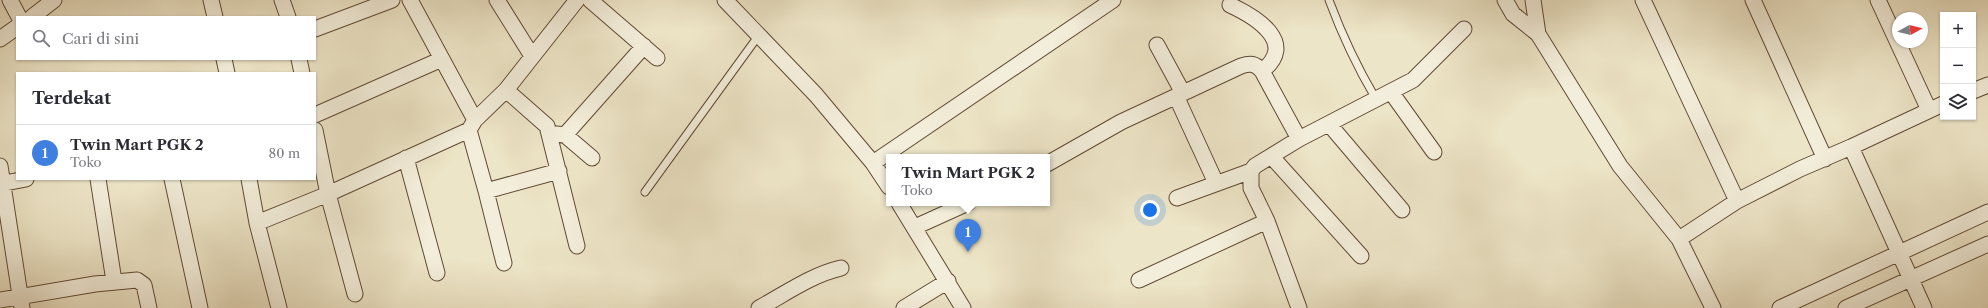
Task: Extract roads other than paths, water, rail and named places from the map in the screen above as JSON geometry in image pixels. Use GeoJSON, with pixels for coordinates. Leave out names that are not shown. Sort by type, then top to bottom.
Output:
{"type":"FeatureCollection","features":[{"type":"Feature","properties":{"kind":"street"},"geometry":{"type":"LineString","coordinates":[[10,0],[18,16]]}},
{"type":"Feature","properties":{"kind":"street"},"geometry":{"type":"LineString","coordinates":[[33,16],[54,0]]}},
{"type":"Feature","properties":{"kind":"street"},"geometry":{"type":"LineString","coordinates":[[211,0],[215,16]]}},
{"type":"Feature","properties":{"kind":"street"},"geometry":{"type":"LineString","coordinates":[[282,0],[288,16]]}},
{"type":"Feature","properties":{"kind":"street"},"geometry":{"type":"LineString","coordinates":[[316,29],[392,0]]}},
{"type":"Feature","properties":{"kind":"street"},"geometry":{"type":"LineString","coordinates":[[410,0],[442,59],[472,125],[486,191],[504,263]]}},
{"type":"Feature","properties":{"kind":"street"},"geometry":{"type":"LineString","coordinates":[[497,0],[532,56]]}},
{"type":"Feature","properties":{"kind":"street"},"geometry":{"type":"LineString","coordinates":[[257,223],[328,194],[406,158],[472,125],[506,90],[577,0]]}},
{"type":"Feature","properties":{"kind":"street"},"geometry":{"type":"LineString","coordinates":[[590,0],[657,58]]}},
{"type":"Feature","properties":{"kind":"street"},"geometry":{"type":"LineString","coordinates":[[725,0],[816,95],[874,163],[886,182]]}},
{"type":"Feature","properties":{"kind":"street"},"geometry":{"type":"LineString","coordinates":[[887,154],[1112,0]]}},
{"type":"Feature","properties":{"kind":"street"},"geometry":{"type":"LineString","coordinates":[[1505,0],[1513,14],[1538,34],[1620,166],[1679,239],[1713,308]]}},
{"type":"Feature","properties":{"kind":"street"},"geometry":{"type":"LineString","coordinates":[[1532,0],[1538,34]]}},
{"type":"Feature","properties":{"kind":"street"},"geometry":{"type":"LineString","coordinates":[[1643,0],[1738,201]]}},
{"type":"Feature","properties":{"kind":"street"},"geometry":{"type":"LineString","coordinates":[[1753,0],[1825,159]]}},
{"type":"Feature","properties":{"kind":"street"},"geometry":{"type":"LineString","coordinates":[[1878,0],[1929,110]]}},
{"type":"Feature","properties":{"kind":"street"},"geometry":{"type":"LineString","coordinates":[[1230,5],[1258,20],[1272,36],[1276,49],[1274,59],[1262,71]]}},
{"type":"Feature","properties":{"kind":"street"},"geometry":{"type":"LineString","coordinates":[[0,39],[16,28]]}},
{"type":"Feature","properties":{"kind":"street"},"geometry":{"type":"LineString","coordinates":[[1177,198],[1251,171],[1271,156],[1283,151],[1300,139],[1391,92],[1420,74],[1464,29]]}},
{"type":"Feature","properties":{"kind":"street"},"geometry":{"type":"LineString","coordinates":[[1157,45],[1180,95],[1216,183]]}},
{"type":"Feature","properties":{"kind":"street"},"geometry":{"type":"LineString","coordinates":[[566,135],[644,46]]}},
{"type":"Feature","properties":{"kind":"street"},"geometry":{"type":"LineString","coordinates":[[316,115],[442,59]]}},
{"type":"Feature","properties":{"kind":"street"},"geometry":{"type":"LineString","coordinates":[[224,60],[227,72]]}},
{"type":"Feature","properties":{"kind":"street"},"geometry":{"type":"LineString","coordinates":[[299,60],[302,72]]}},
{"type":"Feature","properties":{"kind":"street"},"geometry":{"type":"LineString","coordinates":[[1050,162],[1121,122],[1246,64],[1255,65],[1262,71],[1300,139]]}},
{"type":"Feature","properties":{"kind":"street"},"geometry":{"type":"LineString","coordinates":[[1976,90],[1988,85]]}},
{"type":"Feature","properties":{"kind":"street"},"geometry":{"type":"LineString","coordinates":[[506,90],[544,122],[550,133],[577,246]]}},
{"type":"Feature","properties":{"kind":"street"},"geometry":{"type":"LineString","coordinates":[[1391,92],[1434,152]]}},
{"type":"Feature","properties":{"kind":"street"},"geometry":{"type":"LineString","coordinates":[[1679,239],[1738,201],[1800,169],[1825,159],[1940,105]]}},
{"type":"Feature","properties":{"kind":"street"},"geometry":{"type":"LineString","coordinates":[[1328,124],[1402,210]]}},
{"type":"Feature","properties":{"kind":"street"},"geometry":{"type":"LineString","coordinates":[[550,133],[566,135],[592,158]]}},
{"type":"Feature","properties":{"kind":"street"},"geometry":{"type":"LineString","coordinates":[[316,135],[328,194],[355,294]]}},
{"type":"Feature","properties":{"kind":"street"},"geometry":{"type":"LineString","coordinates":[[1851,147],[1924,308]]}},
{"type":"Feature","properties":{"kind":"street"},"geometry":{"type":"LineString","coordinates":[[874,163],[886,155]]}},
{"type":"Feature","properties":{"kind":"street"},"geometry":{"type":"LineString","coordinates":[[1271,156],[1361,256]]}},
{"type":"Feature","properties":{"kind":"street"},"geometry":{"type":"LineString","coordinates":[[406,158],[437,274]]}},
{"type":"Feature","properties":{"kind":"street"},"geometry":{"type":"LineString","coordinates":[[0,166],[21,302]]}},
{"type":"Feature","properties":{"kind":"street"},"geometry":{"type":"LineString","coordinates":[[486,191],[559,171]]}},
{"type":"Feature","properties":{"kind":"street"},"geometry":{"type":"LineString","coordinates":[[1251,171],[1251,188],[1267,221],[1299,308]]}},
{"type":"Feature","properties":{"kind":"street"},"geometry":{"type":"LineString","coordinates":[[2,184],[21,180]]}},
{"type":"Feature","properties":{"kind":"street"},"geometry":{"type":"LineString","coordinates":[[98,180],[114,281]]}},
{"type":"Feature","properties":{"kind":"street"},"geometry":{"type":"LineString","coordinates":[[172,180],[200,308]]}},
{"type":"Feature","properties":{"kind":"street"},"geometry":{"type":"LineString","coordinates":[[249,180],[257,223],[279,308]]}},
{"type":"Feature","properties":{"kind":"street"},"geometry":{"type":"LineString","coordinates":[[901,206],[948,281],[963,308]]}},
{"type":"Feature","properties":{"kind":"street"},"geometry":{"type":"LineString","coordinates":[[915,227],[961,206]]}},
{"type":"Feature","properties":{"kind":"street"},"geometry":{"type":"LineString","coordinates":[[1780,308],[1988,212]]}},
{"type":"Feature","properties":{"kind":"street"},"geometry":{"type":"LineString","coordinates":[[1139,280],[1267,221]]}},
{"type":"Feature","properties":{"kind":"street"},"geometry":{"type":"LineString","coordinates":[[1846,308],[1988,244]]}},
{"type":"Feature","properties":{"kind":"street"},"geometry":{"type":"LineString","coordinates":[[759,308],[811,279],[841,268]]}},
{"type":"Feature","properties":{"kind":"street"},"geometry":{"type":"LineString","coordinates":[[0,300],[21,302],[114,281],[137,280],[141,282],[146,289],[149,308]]}},
{"type":"Feature","properties":{"kind":"street"},"geometry":{"type":"LineString","coordinates":[[904,308],[948,281]]}},
{"type":"Feature","properties":{"kind":"lane"},"geometry":{"type":"LineString","coordinates":[[1329,0],[1338,26],[1376,99]]}},
{"type":"Feature","properties":{"kind":"lane"},"geometry":{"type":"LineString","coordinates":[[645,192],[759,35]]}},
{"type":"Feature","properties":{"kind":"place","name":"Twin Mart PGK 2"},"geometry":{"type":"Point","coordinates":[968,252]}}]}
